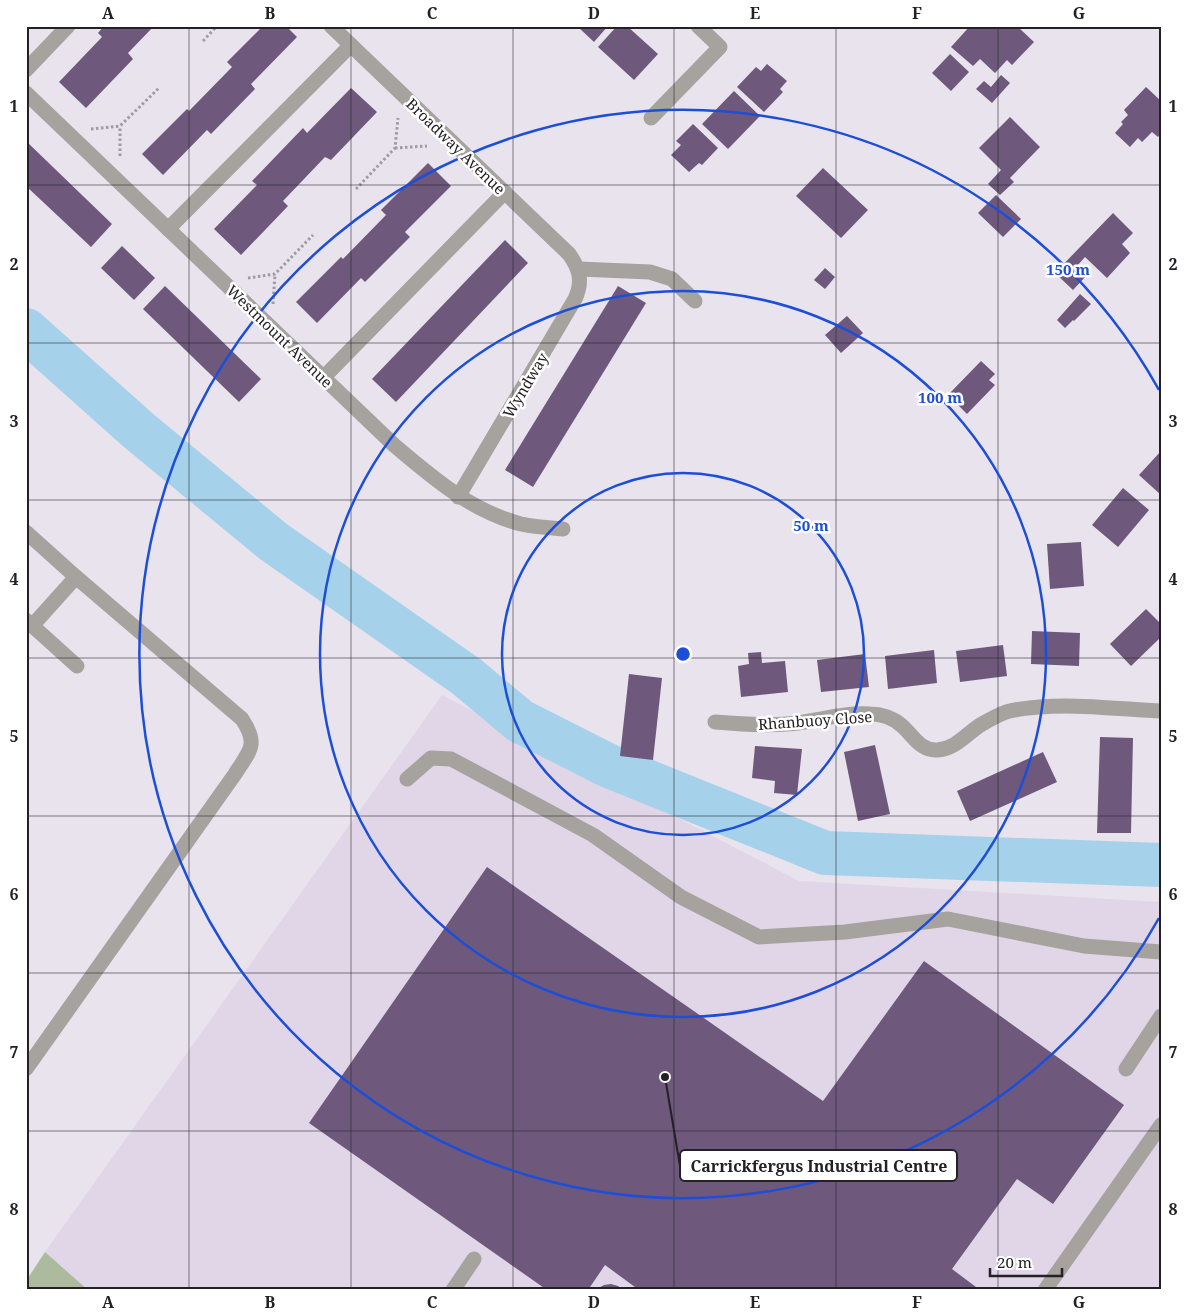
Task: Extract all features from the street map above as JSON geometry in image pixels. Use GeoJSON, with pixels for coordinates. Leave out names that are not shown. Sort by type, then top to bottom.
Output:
{"type":"FeatureCollection","features":[{"type":"Feature","properties":{"kind":"street"},"geometry":{"type":"LineString","coordinates":[[26,70],[68,26]]}},
{"type":"Feature","properties":{"kind":"street","name":"Broadway Avenue"},"geometry":{"type":"LineString","coordinates":[[331,26],[569,254],[579,269]]}},
{"type":"Feature","properties":{"kind":"street"},"geometry":{"type":"LineString","coordinates":[[651,118],[720,47],[698,26]]}},
{"type":"Feature","properties":{"kind":"street"},"geometry":{"type":"LineString","coordinates":[[168,229],[351,45]]}},
{"type":"Feature","properties":{"kind":"street","name":"Westmount Avenue"},"geometry":{"type":"LineString","coordinates":[[26,93],[394,445],[435,480],[458,496],[490,513],[522,524],[563,529]]}},
{"type":"Feature","properties":{"kind":"street"},"geometry":{"type":"LineString","coordinates":[[324,378],[505,192]]}},
{"type":"Feature","properties":{"kind":"street"},"geometry":{"type":"LineString","coordinates":[[579,269],[650,272],[672,279],[696,301]]}},
{"type":"Feature","properties":{"kind":"street","name":"Wyndway"},"geometry":{"type":"LineString","coordinates":[[458,496],[575,299],[580,284],[579,269]]}},
{"type":"Feature","properties":{"kind":"street"},"geometry":{"type":"LineString","coordinates":[[26,532],[242,719],[253,740],[235,774],[26,1069]]}},
{"type":"Feature","properties":{"kind":"street"},"geometry":{"type":"LineString","coordinates":[[76,577],[29,623],[77,666]]}},
{"type":"Feature","properties":{"kind":"street","name":"Rhanbuoy Close"},"geometry":{"type":"LineString","coordinates":[[715,722],[766,725],[788,724],[841,715],[870,714],[885,716],[894,720],[901,724],[923,747],[937,750],[952,747],[982,724],[998,716],[1023,709],[1059,706],[1161,711]]}},
{"type":"Feature","properties":{"kind":"street"},"geometry":{"type":"LineString","coordinates":[[407,779],[431,758],[451,759],[593,835],[681,897],[759,937],[845,932],[948,919],[1084,946],[1161,952]]}},
{"type":"Feature","properties":{"kind":"street"},"geometry":{"type":"LineString","coordinates":[[1126,1069],[1161,1016]]}},
{"type":"Feature","properties":{"kind":"street"},"geometry":{"type":"LineString","coordinates":[[1044,1290],[1161,1125]]}},
{"type":"Feature","properties":{"kind":"street"},"geometry":{"type":"LineString","coordinates":[[453,1290],[474,1259]]}},
{"type":"Feature","properties":{"kind":"path"},"geometry":{"type":"LineString","coordinates":[[203,41],[218,26]]}},
{"type":"Feature","properties":{"kind":"path"},"geometry":{"type":"LineString","coordinates":[[67,132],[120,126],[160,87]]}},
{"type":"Feature","properties":{"kind":"path"},"geometry":{"type":"LineString","coordinates":[[356,189],[395,148],[401,94]]}},
{"type":"Feature","properties":{"kind":"path"},"geometry":{"type":"LineString","coordinates":[[395,148],[454,144]]}},
{"type":"Feature","properties":{"kind":"path"},"geometry":{"type":"LineString","coordinates":[[275,274],[313,235]]}},
{"type":"Feature","properties":{"kind":"shaded area"},"geometry":{"type":"Polygon","coordinates":[[[442,695],[799,881],[1161,902],[1161,1290],[88,1290],[45,1252],[442,695]]]}},
{"type":"Feature","properties":{"kind":"green space"},"geometry":{"type":"Polygon","coordinates":[[[45,1252],[88,1290],[26,1290],[26,1281],[45,1252]]]}},
{"type":"Feature","properties":{"kind":"building"},"geometry":{"type":"Polygon","coordinates":[[[104,26],[154,26],[128,53],[133,59],[86,108],[59,82],[102,37],[98,33],[104,26]]]}},
{"type":"Feature","properties":{"kind":"building"},"geometry":{"type":"Polygon","coordinates":[[[263,26],[286,26],[297,37],[251,84],[255,89],[211,134],[207,130],[163,175],[142,154],[187,109],[189,111],[232,67],[227,62],[263,26]]]}},
{"type":"Feature","properties":{"kind":"building"},"geometry":{"type":"Polygon","coordinates":[[[577,26],[608,26],[594,42],[577,26]]]}},
{"type":"Feature","properties":{"kind":"building"},"geometry":{"type":"Polygon","coordinates":[[[617,26],[627,26],[658,54],[634,80],[598,47],[617,26]]]}},
{"type":"Feature","properties":{"kind":"building"},"geometry":{"type":"Polygon","coordinates":[[[970,26],[1017,26],[1034,42],[1012,65],[1007,60],[995,73],[980,59],[973,66],[951,47],[970,26]]]}},
{"type":"Feature","properties":{"kind":"building"},"geometry":{"type":"Polygon","coordinates":[[[950,54],[969,72],[951,91],[932,73],[950,54]]]}},
{"type":"Feature","properties":{"kind":"building"},"geometry":{"type":"Polygon","coordinates":[[[767,64],[787,81],[780,89],[783,92],[764,112],[737,87],[756,67],[761,71],[767,64]]]}},
{"type":"Feature","properties":{"kind":"building"},"geometry":{"type":"Polygon","coordinates":[[[1001,75],[1010,83],[992,103],[976,89],[984,81],[991,87],[1001,75]]]}},
{"type":"Feature","properties":{"kind":"building"},"geometry":{"type":"Polygon","coordinates":[[[1146,87],[1161,101],[1161,122],[1159,124],[1161,125],[1161,133],[1158,137],[1152,132],[1142,142],[1138,138],[1130,147],[1115,133],[1123,124],[1121,122],[1128,115],[1124,110],[1146,87]]]}},
{"type":"Feature","properties":{"kind":"building"},"geometry":{"type":"Polygon","coordinates":[[[351,88],[377,112],[331,160],[325,157],[283,201],[288,206],[241,255],[214,229],[257,185],[252,181],[303,128],[307,133],[351,88]]]}},
{"type":"Feature","properties":{"kind":"building"},"geometry":{"type":"Polygon","coordinates":[[[734,91],[760,116],[728,149],[702,124],[734,91]]]}},
{"type":"Feature","properties":{"kind":"building"},"geometry":{"type":"Polygon","coordinates":[[[1010,117],[1040,147],[1010,178],[1014,182],[1000,195],[988,184],[1001,170],[979,148],[1010,117]]]}},
{"type":"Feature","properties":{"kind":"building"},"geometry":{"type":"Polygon","coordinates":[[[693,124],[718,148],[702,165],[699,163],[689,172],[671,155],[681,145],[676,141],[693,124]]]}},
{"type":"Feature","properties":{"kind":"building"},"geometry":{"type":"Polygon","coordinates":[[[26,141],[112,224],[91,247],[26,186],[26,141]]]}},
{"type":"Feature","properties":{"kind":"building"},"geometry":{"type":"Polygon","coordinates":[[[428,163],[451,186],[405,232],[410,237],[365,282],[361,278],[317,323],[296,302],[341,257],[343,259],[386,215],[381,210],[428,163]]]}},
{"type":"Feature","properties":{"kind":"building"},"geometry":{"type":"Polygon","coordinates":[[[823,168],[868,210],[841,238],[796,196],[823,168]]]}},
{"type":"Feature","properties":{"kind":"building"},"geometry":{"type":"Polygon","coordinates":[[[996,195],[1021,219],[1003,237],[978,213],[996,195]]]}},
{"type":"Feature","properties":{"kind":"building"},"geometry":{"type":"Polygon","coordinates":[[[1113,213],[1133,233],[1122,244],[1130,253],[1107,278],[1085,257],[1077,266],[1087,275],[1073,290],[1055,273],[1113,213]]]}},
{"type":"Feature","properties":{"kind":"building"},"geometry":{"type":"Polygon","coordinates":[[[505,240],[528,263],[396,402],[372,379],[505,240]]]}},
{"type":"Feature","properties":{"kind":"building"},"geometry":{"type":"Polygon","coordinates":[[[122,246],[155,278],[134,300],[101,268],[122,246]]]}},
{"type":"Feature","properties":{"kind":"building"},"geometry":{"type":"Polygon","coordinates":[[[825,268],[835,277],[825,289],[814,280],[825,268]]]}},
{"type":"Feature","properties":{"kind":"building"},"geometry":{"type":"Polygon","coordinates":[[[165,286],[261,379],[239,402],[143,309],[165,286]]]}},
{"type":"Feature","properties":{"kind":"building"},"geometry":{"type":"Polygon","coordinates":[[[618,286],[646,303],[533,487],[505,470],[618,286]]]}},
{"type":"Feature","properties":{"kind":"building"},"geometry":{"type":"Polygon","coordinates":[[[1080,294],[1091,304],[1065,328],[1057,320],[1080,294]]]}},
{"type":"Feature","properties":{"kind":"building"},"geometry":{"type":"Polygon","coordinates":[[[847,316],[863,333],[841,353],[825,335],[847,316]]]}},
{"type":"Feature","properties":{"kind":"building"},"geometry":{"type":"Polygon","coordinates":[[[981,361],[995,374],[989,380],[995,385],[967,414],[948,395],[981,361]]]}},
{"type":"Feature","properties":{"kind":"building"},"geometry":{"type":"Polygon","coordinates":[[[1161,451],[1161,495],[1139,475],[1161,451]]]}},
{"type":"Feature","properties":{"kind":"building"},"geometry":{"type":"Polygon","coordinates":[[[1123,488],[1149,510],[1118,547],[1092,525],[1123,488]]]}},
{"type":"Feature","properties":{"kind":"building"},"geometry":{"type":"Polygon","coordinates":[[[1081,542],[1084,586],[1050,589],[1047,544],[1081,542]]]}},
{"type":"Feature","properties":{"kind":"building"},"geometry":{"type":"Polygon","coordinates":[[[1146,609],[1161,624],[1161,637],[1131,666],[1110,644],[1146,609]]]}},
{"type":"Feature","properties":{"kind":"building"},"geometry":{"type":"Polygon","coordinates":[[[1032,631],[1080,633],[1079,666],[1031,664],[1032,631]]]}},
{"type":"Feature","properties":{"kind":"building"},"geometry":{"type":"Polygon","coordinates":[[[1003,645],[1007,676],[960,682],[956,651],[1003,645]]]}},
{"type":"Feature","properties":{"kind":"building"},"geometry":{"type":"Polygon","coordinates":[[[934,650],[937,683],[888,689],[885,656],[934,650]]]}},
{"type":"Feature","properties":{"kind":"building"},"geometry":{"type":"Polygon","coordinates":[[[761,652],[762,663],[785,661],[788,692],[741,697],[738,666],[749,664],[748,653],[761,652]]]}},
{"type":"Feature","properties":{"kind":"building"},"geometry":{"type":"Polygon","coordinates":[[[865,654],[869,687],[821,692],[817,660],[865,654]]]}},
{"type":"Feature","properties":{"kind":"building"},"geometry":{"type":"Polygon","coordinates":[[[629,674],[662,678],[653,760],[620,756],[629,674]]]}},
{"type":"Feature","properties":{"kind":"building"},"geometry":{"type":"Polygon","coordinates":[[[1100,737],[1133,738],[1131,833],[1097,833],[1100,737]]]}},
{"type":"Feature","properties":{"kind":"building"},"geometry":{"type":"Polygon","coordinates":[[[875,745],[890,814],[858,821],[844,752],[875,745]]]}},
{"type":"Feature","properties":{"kind":"building"},"geometry":{"type":"Polygon","coordinates":[[[755,746],[802,749],[797,795],[774,793],[775,781],[752,778],[755,746]]]}},
{"type":"Feature","properties":{"kind":"building"},"geometry":{"type":"Polygon","coordinates":[[[1043,752],[1057,782],[970,821],[957,791],[1043,752]]]}},
{"type":"Feature","properties":{"kind":"building"},"geometry":{"type":"Polygon","coordinates":[[[487,867],[823,1101],[924,961],[1124,1105],[1053,1204],[1017,1179],[952,1269],[980,1290],[639,1290],[605,1265],[588,1290],[547,1290],[309,1123],[487,867]]]}},
{"type":"Feature","properties":{"kind":"building"},"geometry":{"type":"Polygon","coordinates":[[[611,1284],[624,1290],[595,1290],[604,1285],[611,1284]]]}},
{"type":"Feature","properties":{"kind":"waterway"},"geometry":{"type":"LineString","coordinates":[[26,330],[138,430],[274,542],[466,676],[520,721],[609,766],[825,853],[1161,865]]}},
{"type":"Feature","properties":{"kind":"place","name":"Carrickfergus Industrial Centre"},"geometry":{"type":"Point","coordinates":[665,1077]}}]}
